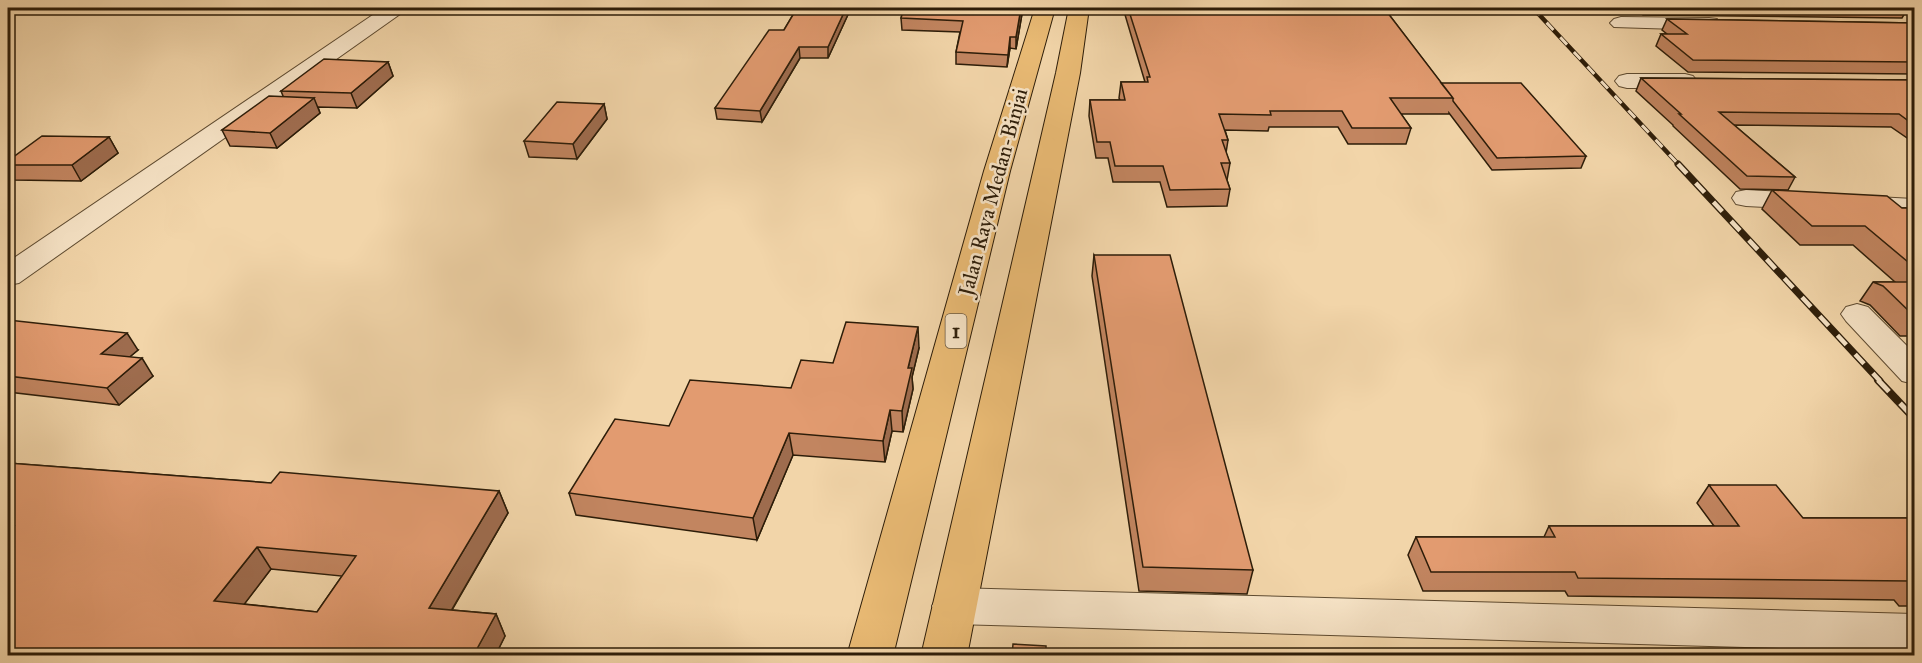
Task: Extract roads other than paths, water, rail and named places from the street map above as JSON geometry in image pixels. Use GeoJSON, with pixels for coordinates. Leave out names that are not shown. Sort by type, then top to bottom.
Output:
{"type":"FeatureCollection","features":[{"type":"Feature","properties":{"kind":"main road","name":"Jalan Raya Medan-Binjai"},"geometry":{"type":"LineString","coordinates":[[870,656],[997,171],[1045,8]]}},
{"type":"Feature","properties":{"kind":"main road","name":"Jalan Raya Medan-Binjai"},"geometry":{"type":"LineString","coordinates":[[944,656],[1068,73],[1079,8]]}},
{"type":"Feature","properties":{"kind":"street"},"geometry":{"type":"LineString","coordinates":[[8,276],[396,8]]}},
{"type":"Feature","properties":{"kind":"street"},"geometry":{"type":"LineString","coordinates":[[1621,23],[1726,24]]}},
{"type":"Feature","properties":{"kind":"street"},"geometry":{"type":"LineString","coordinates":[[1627,81],[1711,81]]}},
{"type":"Feature","properties":{"kind":"street"},"geometry":{"type":"LineString","coordinates":[[1746,198],[1914,207]]}},
{"type":"Feature","properties":{"kind":"street"},"geometry":{"type":"LineString","coordinates":[[1857,314],[1914,373]]}},
{"type":"Feature","properties":{"kind":"street"},"geometry":{"type":"LineString","coordinates":[[954,606],[1914,633]]}},
{"type":"Feature","properties":{"kind":"railway"},"geometry":{"type":"LineString","coordinates":[[1533,8],[1679,165]]}},
{"type":"Feature","properties":{"kind":"railway"},"geometry":{"type":"LineString","coordinates":[[1678,164],[1880,381]]}},
{"type":"Feature","properties":{"kind":"railway"},"geometry":{"type":"LineString","coordinates":[[1878,380],[1914,418]]}}]}
